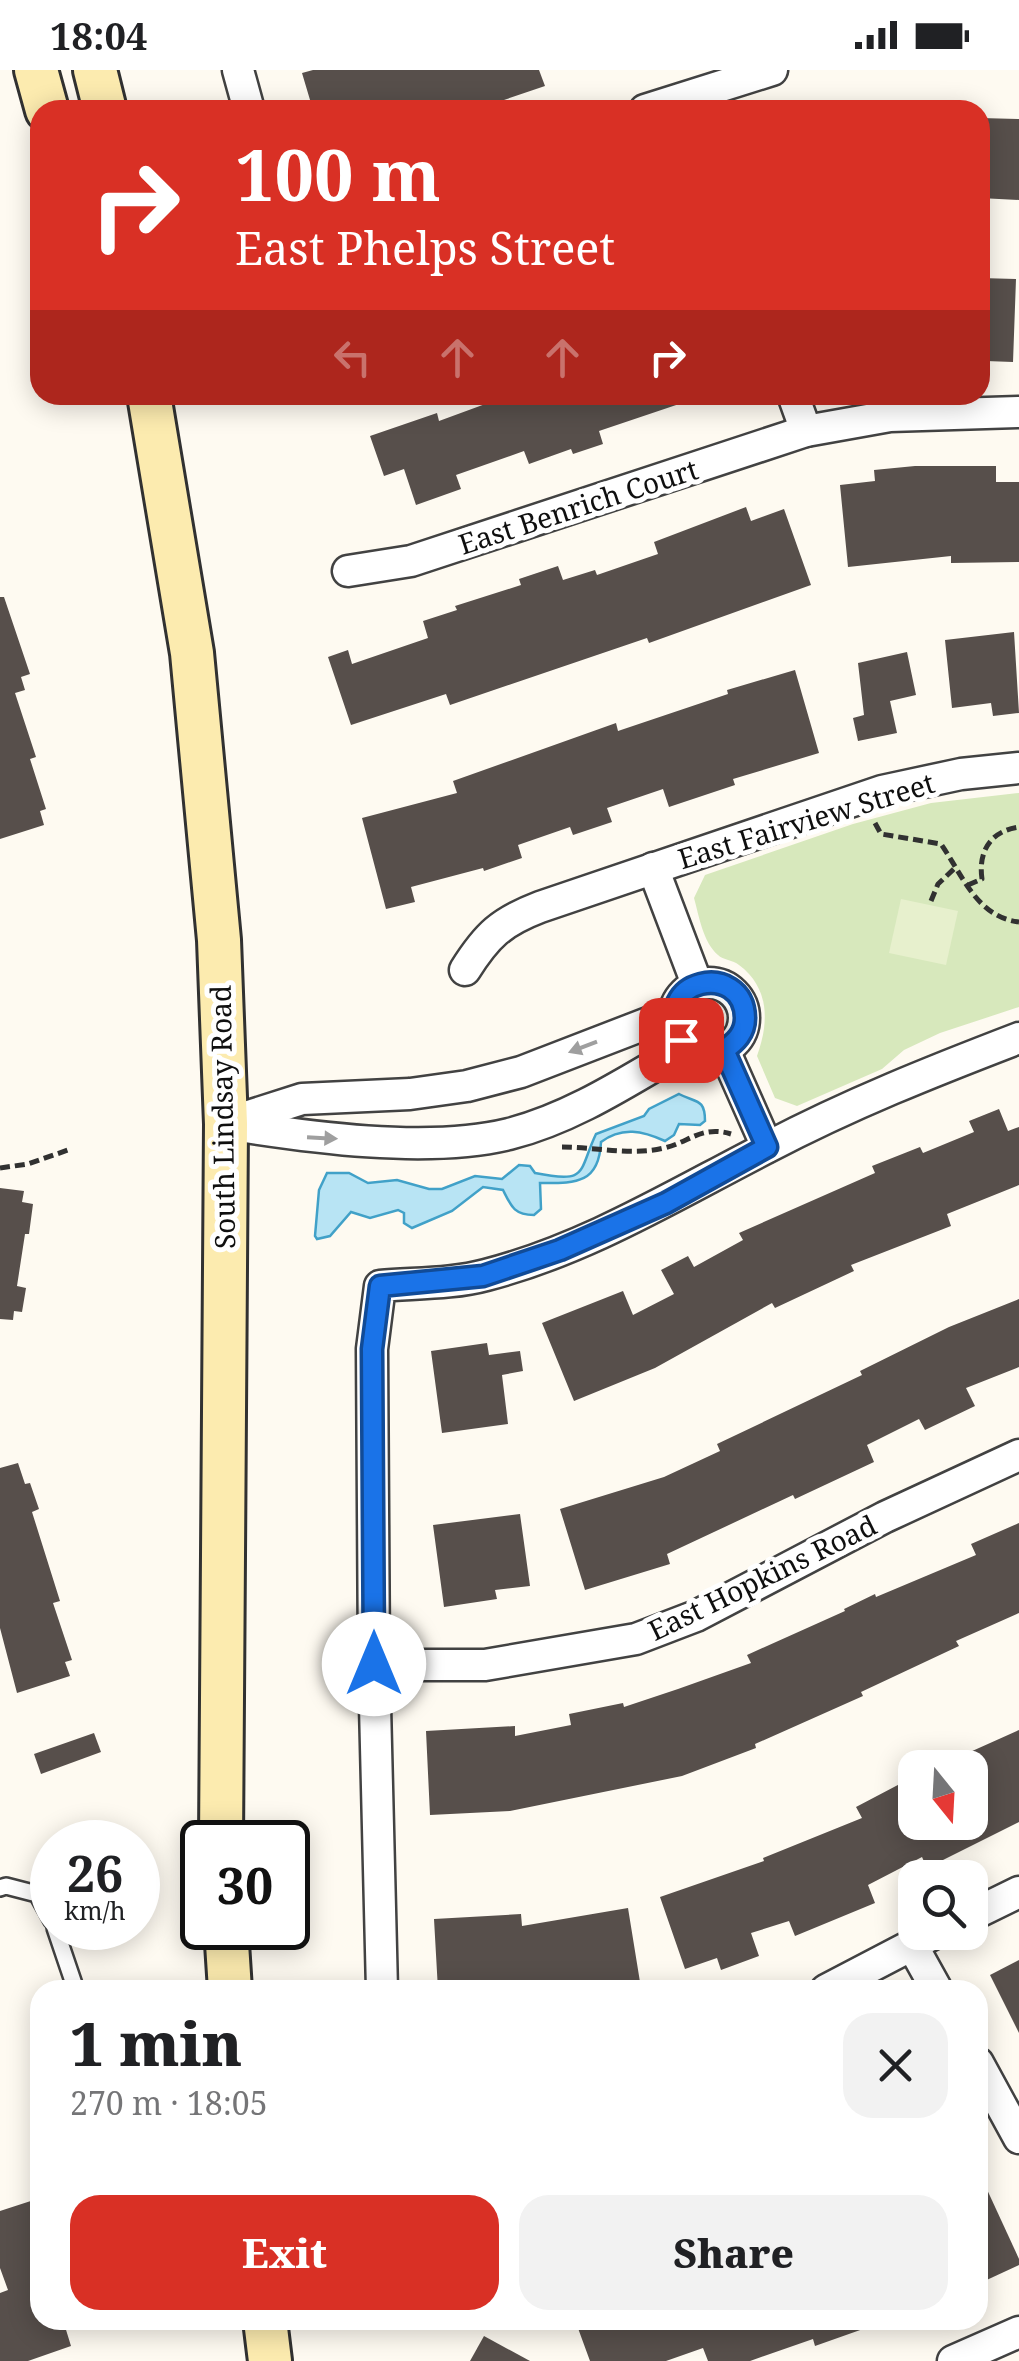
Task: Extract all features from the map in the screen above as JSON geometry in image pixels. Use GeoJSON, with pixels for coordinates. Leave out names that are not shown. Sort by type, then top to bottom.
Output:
{"type":"FeatureCollection","features":[{"type":"Feature","properties":{"kind":"main road"},"geometry":{"type":"LineString","coordinates":[[36,70],[44,100]]}},
{"type":"Feature","properties":{"kind":"main road"},"geometry":{"type":"LineString","coordinates":[[95,70],[102,100]]}},
{"type":"Feature","properties":{"kind":"main road","name":"South Lindsay Road"},"geometry":{"type":"LineString","coordinates":[[150,405],[192,654],[219,940],[226,1124],[221,1820]]}},
{"type":"Feature","properties":{"kind":"main road"},"geometry":{"type":"LineString","coordinates":[[227,1950],[229,1980]]}},
{"type":"Feature","properties":{"kind":"street"},"geometry":{"type":"LineString","coordinates":[[238,70],[246,100]]}},
{"type":"Feature","properties":{"kind":"street"},"geometry":{"type":"LineString","coordinates":[[696,100],[772,70]]}},
{"type":"Feature","properties":{"kind":"street"},"geometry":{"type":"LineString","coordinates":[[797,405],[806,430]]}},
{"type":"Feature","properties":{"kind":"street","name":"East Benrich Court"},"geometry":{"type":"LineString","coordinates":[[348,571],[411,561],[806,430],[890,416],[1019,412]]}},
{"type":"Feature","properties":{"kind":"street","name":"East Fairview Street"},"geometry":{"type":"LineString","coordinates":[[466,970],[483,942],[509,919],[868,796],[961,774],[1019,768]]}},
{"type":"Feature","properties":{"kind":"street"},"geometry":{"type":"LineString","coordinates":[[653,868],[697,984]]}},
{"type":"Feature","properties":{"kind":"street"},"geometry":{"type":"LineString","coordinates":[[718,983],[737,994],[742,1004],[744,1026],[740,1036],[724,1050],[705,1053],[688,1046],[676,1031],[674,1012],[682,995],[697,984],[718,983]]}},
{"type":"Feature","properties":{"kind":"street"},"geometry":{"type":"LineString","coordinates":[[226,1124],[302,1099],[410,1094],[468,1086],[521,1072],[674,1012]]}},
{"type":"Feature","properties":{"kind":"street"},"geometry":{"type":"LineString","coordinates":[[382,1980],[372,1349],[380,1286],[483,1276],[560,1250],[666,1203],[762,1134],[1019,1038]]}},
{"type":"Feature","properties":{"kind":"street"},"geometry":{"type":"LineString","coordinates":[[226,1124],[306,1137],[398,1142],[507,1135],[567,1113],[688,1046]]}},
{"type":"Feature","properties":{"kind":"street"},"geometry":{"type":"LineString","coordinates":[[724,1050],[762,1134]]}},
{"type":"Feature","properties":{"kind":"street","name":"East Hopkins Road"},"geometry":{"type":"LineString","coordinates":[[374,1664],[485,1666],[636,1639],[696,1616],[885,1517],[1019,1455]]}},
{"type":"Feature","properties":{"kind":"street"},"geometry":{"type":"LineString","coordinates":[[988,1907],[1019,1892]]}},
{"type":"Feature","properties":{"kind":"street"},"geometry":{"type":"LineString","coordinates":[[845,1980],[904,1950]]}},
{"type":"Feature","properties":{"kind":"street"},"geometry":{"type":"LineString","coordinates":[[928,1950],[935,1980]]}},
{"type":"Feature","properties":{"kind":"street"},"geometry":{"type":"LineString","coordinates":[[988,2081],[1019,2138]]}},
{"type":"Feature","properties":{"kind":"street"},"geometry":{"type":"LineString","coordinates":[[953,2361],[1019,2332]]}},
{"type":"Feature","properties":{"kind":"lane"},"geometry":{"type":"LineString","coordinates":[[0,1888],[30,1892]]}},
{"type":"Feature","properties":{"kind":"lane"},"geometry":{"type":"LineString","coordinates":[[63,1950],[73,1980]]}},
{"type":"Feature","properties":{"kind":"path"},"geometry":{"type":"LineString","coordinates":[[868,796],[881,834],[941,844],[983,907],[1002,920],[1019,922]]}},
{"type":"Feature","properties":{"kind":"path"},"geometry":{"type":"LineString","coordinates":[[968,885],[982,879],[984,848],[992,838],[1019,827]]}},
{"type":"Feature","properties":{"kind":"path"},"geometry":{"type":"LineString","coordinates":[[931,901],[938,884],[956,866]]}},
{"type":"Feature","properties":{"kind":"path"},"geometry":{"type":"LineString","coordinates":[[586,1148],[667,1148],[704,1130],[762,1134]]}},
{"type":"Feature","properties":{"kind":"path"},"geometry":{"type":"LineString","coordinates":[[0,1168],[28,1164],[68,1150]]}},
{"type":"Feature","properties":{"kind":"green space"},"geometry":{"type":"Polygon","coordinates":[[[1019,793],[1019,1007],[940,1033],[904,1050],[882,1069],[797,1106],[775,1098],[757,1056],[765,1019],[757,984],[737,963],[713,950],[702,928],[694,898],[705,875],[853,824],[931,803],[1019,793]]]}},
{"type":"Feature","properties":{"kind":"green space"},"geometry":{"type":"Polygon","coordinates":[[[901,899],[958,911],[946,965],[889,953],[901,899]]]}},
{"type":"Feature","properties":{"kind":"water"},"geometry":{"type":"Polygon","coordinates":[[[679,1094],[701,1105],[705,1121],[700,1125],[679,1124],[674,1135],[665,1141],[633,1132],[609,1137],[601,1142],[590,1174],[564,1183],[540,1183],[541,1209],[534,1215],[514,1208],[503,1190],[483,1187],[452,1211],[412,1228],[404,1223],[404,1213],[398,1210],[370,1218],[351,1212],[330,1236],[315,1236],[319,1190],[327,1173],[349,1173],[368,1183],[397,1180],[429,1189],[442,1189],[475,1176],[502,1179],[519,1165],[530,1166],[535,1173],[573,1176],[583,1166],[596,1134],[644,1116],[649,1109],[679,1094]]]}},
{"type":"Feature","properties":{"kind":"building"},"geometry":{"type":"Polygon","coordinates":[[[539,70],[545,86],[504,100],[310,100],[302,73],[539,70]]]}},
{"type":"Feature","properties":{"kind":"building"},"geometry":{"type":"Polygon","coordinates":[[[990,118],[1019,119],[1019,200],[990,199],[990,118]]]}},
{"type":"Feature","properties":{"kind":"building"},"geometry":{"type":"Polygon","coordinates":[[[990,278],[1016,279],[1013,362],[990,361],[990,278]]]}},
{"type":"Feature","properties":{"kind":"building"},"geometry":{"type":"Polygon","coordinates":[[[483,405],[676,405],[599,431],[603,444],[573,454],[571,449],[529,464],[524,451],[456,475],[461,489],[416,505],[404,469],[384,476],[370,436],[437,413],[439,421],[483,405]]]}},
{"type":"Feature","properties":{"kind":"building"},"geometry":{"type":"Polygon","coordinates":[[[996,466],[996,482],[1019,482],[1019,562],[951,563],[951,556],[848,567],[840,485],[875,481],[874,470],[996,466]]]}},
{"type":"Feature","properties":{"kind":"building"},"geometry":{"type":"Polygon","coordinates":[[[746,507],[751,521],[784,509],[811,585],[649,643],[647,638],[450,705],[446,694],[351,725],[328,657],[348,650],[352,664],[428,638],[423,621],[457,610],[455,606],[521,585],[519,579],[558,566],[563,580],[595,570],[597,575],[658,554],[654,542],[746,507]]]}},
{"type":"Feature","properties":{"kind":"building"},"geometry":{"type":"Polygon","coordinates":[[[0,597],[4,597],[30,674],[21,677],[25,690],[15,693],[36,757],[30,759],[46,809],[40,811],[44,825],[0,839],[0,597]]]}},
{"type":"Feature","properties":{"kind":"building"},"geometry":{"type":"Polygon","coordinates":[[[1014,632],[1019,713],[993,716],[991,703],[952,708],[945,640],[1014,632]]]}},
{"type":"Feature","properties":{"kind":"building"},"geometry":{"type":"Polygon","coordinates":[[[907,652],[916,695],[890,701],[897,733],[858,741],[853,718],[864,715],[858,663],[907,652]]]}},
{"type":"Feature","properties":{"kind":"building"},"geometry":{"type":"Polygon","coordinates":[[[795,670],[819,753],[733,779],[735,785],[669,807],[663,789],[607,808],[612,822],[573,835],[570,827],[518,845],[522,858],[411,887],[415,902],[386,909],[362,818],[457,793],[453,781],[616,723],[618,731],[728,694],[727,690],[795,670]]]}},
{"type":"Feature","properties":{"kind":"building"},"geometry":{"type":"Polygon","coordinates":[[[999,1109],[1008,1131],[1019,1127],[1019,1185],[947,1214],[951,1226],[851,1265],[854,1271],[775,1308],[772,1303],[655,1368],[574,1401],[542,1323],[623,1291],[633,1315],[674,1294],[661,1270],[688,1256],[694,1267],[743,1240],[739,1233],[875,1173],[872,1166],[920,1147],[923,1153],[974,1132],[969,1121],[999,1109]]]}},
{"type":"Feature","properties":{"kind":"building"},"geometry":{"type":"Polygon","coordinates":[[[0,1188],[24,1191],[22,1202],[33,1204],[17,1286],[26,1288],[22,1312],[14,1311],[13,1320],[0,1319],[0,1188]]]}},
{"type":"Feature","properties":{"kind":"building"},"geometry":{"type":"Polygon","coordinates":[[[1019,1299],[1019,1367],[966,1388],[975,1406],[925,1430],[919,1419],[867,1445],[874,1462],[667,1554],[670,1564],[585,1590],[560,1509],[664,1477],[720,1451],[717,1444],[862,1375],[860,1371],[949,1327],[1019,1299]]]}},
{"type":"Feature","properties":{"kind":"building"},"geometry":{"type":"Polygon","coordinates":[[[487,1343],[489,1355],[520,1351],[523,1371],[502,1375],[508,1424],[442,1433],[431,1351],[487,1343]]]}},
{"type":"Feature","properties":{"kind":"building"},"geometry":{"type":"Polygon","coordinates":[[[18,1463],[39,1509],[32,1512],[60,1601],[53,1603],[72,1660],[65,1662],[70,1676],[17,1693],[0,1628],[0,1468],[18,1463]]]}},
{"type":"Feature","properties":{"kind":"building"},"geometry":{"type":"Polygon","coordinates":[[[520,1514],[530,1586],[495,1590],[497,1599],[444,1607],[433,1525],[520,1514]]]}},
{"type":"Feature","properties":{"kind":"building"},"geometry":{"type":"Polygon","coordinates":[[[1019,1523],[1019,1613],[956,1641],[959,1646],[861,1692],[863,1696],[755,1744],[756,1748],[682,1776],[510,1811],[430,1815],[426,1731],[515,1726],[515,1736],[571,1725],[569,1714],[623,1703],[624,1707],[678,1689],[751,1663],[747,1655],[875,1594],[876,1597],[976,1555],[971,1544],[1019,1523]]]}},
{"type":"Feature","properties":{"kind":"building"},"geometry":{"type":"Polygon","coordinates":[[[1019,1730],[1019,1822],[988,1838],[988,1750],[974,1750],[1019,1730]]]}},
{"type":"Feature","properties":{"kind":"building"},"geometry":{"type":"Polygon","coordinates":[[[94,1733],[101,1752],[41,1774],[34,1754],[94,1733]]]}},
{"type":"Feature","properties":{"kind":"building"},"geometry":{"type":"Polygon","coordinates":[[[898,1785],[898,1840],[983,1840],[943,1860],[898,1860],[898,1869],[868,1885],[875,1903],[795,1936],[789,1921],[751,1933],[759,1956],[721,1970],[717,1958],[685,1969],[660,1897],[764,1861],[763,1858],[862,1818],[856,1807],[898,1785]]]}},
{"type":"Feature","properties":{"kind":"building"},"geometry":{"type":"Polygon","coordinates":[[[628,1908],[640,1980],[437,1980],[434,1919],[521,1914],[522,1926],[628,1908]]]}},
{"type":"Feature","properties":{"kind":"building"},"geometry":{"type":"Polygon","coordinates":[[[1019,1960],[1019,2033],[990,1975],[1019,1960]]]}},
{"type":"Feature","properties":{"kind":"building"},"geometry":{"type":"Polygon","coordinates":[[[988,2192],[1019,2259],[1019,2265],[988,2279],[988,2192]]]}},
{"type":"Feature","properties":{"kind":"building"},"geometry":{"type":"Polygon","coordinates":[[[30,2201],[30,2330],[66,2330],[71,2346],[28,2361],[0,2361],[0,2293],[8,2290],[0,2268],[0,2211],[30,2201]]]}},
{"type":"Feature","properties":{"kind":"building"},"geometry":{"type":"Polygon","coordinates":[[[579,2330],[860,2330],[815,2346],[813,2339],[750,2361],[708,2361],[703,2348],[666,2361],[590,2361],[579,2330]]]}},
{"type":"Feature","properties":{"kind":"building"},"geometry":{"type":"Polygon","coordinates":[[[484,2336],[530,2361],[470,2361],[484,2336]]]}},
{"type":"Feature","properties":{"kind":"route"},"geometry":{"type":"LineString","coordinates":[[374,1664],[372,1349],[380,1286],[483,1276],[560,1250],[666,1203],[767,1147],[724,1050],[740,1036],[744,1026],[745,1014],[737,994],[718,983],[697,984],[688,989],[674,1012],[681,1040]]}}]}
